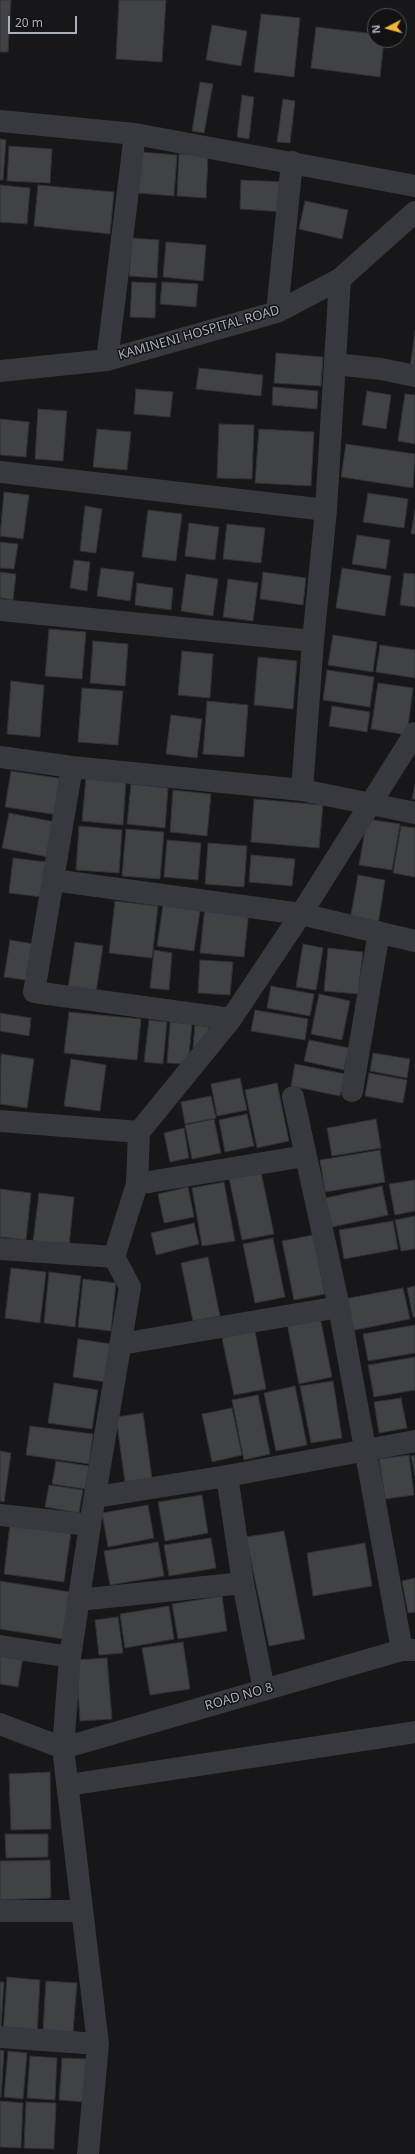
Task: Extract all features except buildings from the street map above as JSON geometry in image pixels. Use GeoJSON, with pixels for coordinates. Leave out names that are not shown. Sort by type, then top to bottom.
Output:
{"type":"FeatureCollection","features":[{"type":"Feature","properties":{"kind":"street"},"geometry":{"type":"LineString","coordinates":[[0,121],[134,134],[292,162],[415,186]]}},
{"type":"Feature","properties":{"kind":"street"},"geometry":{"type":"LineString","coordinates":[[107,360],[134,134]]}},
{"type":"Feature","properties":{"kind":"street"},"geometry":{"type":"LineString","coordinates":[[277,312],[292,162]]}},
{"type":"Feature","properties":{"kind":"street","name":"KAMINENI HOSPITAL ROAD"},"geometry":{"type":"LineString","coordinates":[[0,371],[107,360],[277,312],[340,279],[415,212]]}},
{"type":"Feature","properties":{"kind":"street"},"geometry":{"type":"LineString","coordinates":[[302,790],[313,640],[326,510],[340,279]]}},
{"type":"Feature","properties":{"kind":"street"},"geometry":{"type":"LineString","coordinates":[[335,364],[380,369],[415,376]]}},
{"type":"Feature","properties":{"kind":"street"},"geometry":{"type":"LineString","coordinates":[[0,472],[326,510]]}},
{"type":"Feature","properties":{"kind":"street"},"geometry":{"type":"LineString","coordinates":[[0,610],[313,640]]}},
{"type":"Feature","properties":{"kind":"street"},"geometry":{"type":"LineString","coordinates":[[88,2154],[98,2044],[63,1748],[70,1657],[78,1600],[130,1287],[114,1258],[137,1184],[138,1132],[231,1019],[301,914],[415,733]]}},
{"type":"Feature","properties":{"kind":"street"},"geometry":{"type":"LineString","coordinates":[[0,756],[72,767],[302,790],[415,813]]}},
{"type":"Feature","properties":{"kind":"street"},"geometry":{"type":"LineString","coordinates":[[72,767],[34,992],[231,1019]]}},
{"type":"Feature","properties":{"kind":"street"},"geometry":{"type":"LineString","coordinates":[[53,880],[301,914],[415,941]]}},
{"type":"Feature","properties":{"kind":"street"},"geometry":{"type":"LineString","coordinates":[[352,1091],[379,932]]}},
{"type":"Feature","properties":{"kind":"street"},"geometry":{"type":"LineString","coordinates":[[294,1097],[305,1156],[339,1307],[366,1450],[409,1650]]}},
{"type":"Feature","properties":{"kind":"street"},"geometry":{"type":"LineString","coordinates":[[0,1121],[138,1132]]}},
{"type":"Feature","properties":{"kind":"street"},"geometry":{"type":"LineString","coordinates":[[137,1184],[305,1156]]}},
{"type":"Feature","properties":{"kind":"street"},"geometry":{"type":"LineString","coordinates":[[0,1249],[114,1258]]}},
{"type":"Feature","properties":{"kind":"street"},"geometry":{"type":"LineString","coordinates":[[121,1344],[339,1307]]}},
{"type":"Feature","properties":{"kind":"street"},"geometry":{"type":"LineString","coordinates":[[96,1497],[227,1476],[415,1441]]}},
{"type":"Feature","properties":{"kind":"street"},"geometry":{"type":"LineString","coordinates":[[227,1476],[242,1583],[264,1690]]}},
{"type":"Feature","properties":{"kind":"street"},"geometry":{"type":"LineString","coordinates":[[0,1515],[90,1525]]}},
{"type":"Feature","properties":{"kind":"street"},"geometry":{"type":"LineString","coordinates":[[78,1600],[242,1583]]}},
{"type":"Feature","properties":{"kind":"street"},"geometry":{"type":"LineString","coordinates":[[0,1646],[70,1657]]}},
{"type":"Feature","properties":{"kind":"street","name":"ROAD NO 8"},"geometry":{"type":"LineString","coordinates":[[63,1748],[409,1650]]}},
{"type":"Feature","properties":{"kind":"street"},"geometry":{"type":"LineString","coordinates":[[0,1724],[63,1748]]}},
{"type":"Feature","properties":{"kind":"street"},"geometry":{"type":"LineString","coordinates":[[68,1785],[415,1732]]}},
{"type":"Feature","properties":{"kind":"street"},"geometry":{"type":"LineString","coordinates":[[0,1911],[82,1910]]}},
{"type":"Feature","properties":{"kind":"street"},"geometry":{"type":"LineString","coordinates":[[0,2037],[98,2044]]}}]}
